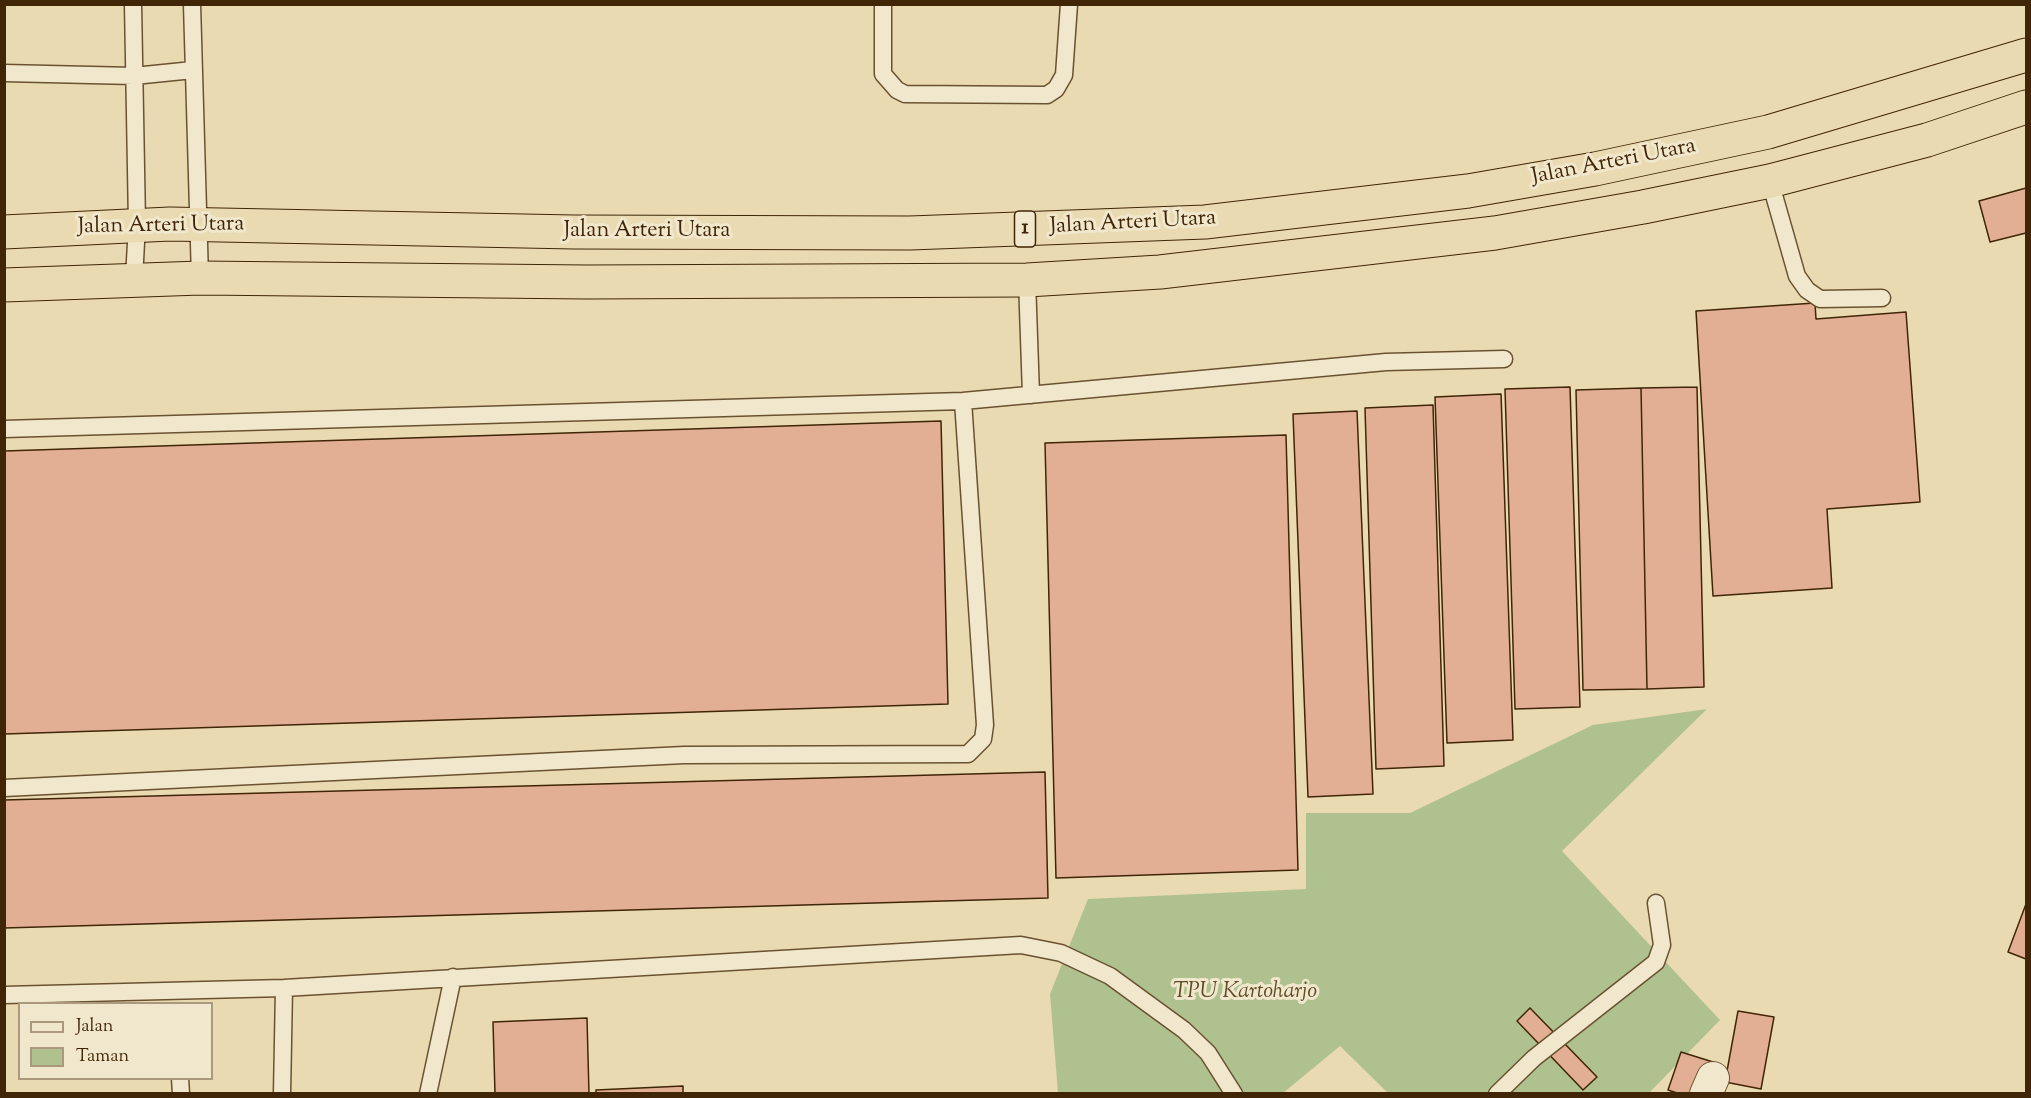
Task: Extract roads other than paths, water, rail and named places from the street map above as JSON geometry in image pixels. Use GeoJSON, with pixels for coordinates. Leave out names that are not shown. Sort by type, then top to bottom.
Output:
{"type":"FeatureCollection","features":[{"type":"Feature","properties":{"kind":"highway","name":"Jalan Arteri Utara"},"geometry":{"type":"LineString","coordinates":[[4,232],[137,224],[574,232],[910,233],[1205,222],[1468,191],[1595,169],[1768,132],[2026,55]]}},
{"type":"Feature","properties":{"kind":"highway","name":"Jalan Arteri Utara"},"geometry":{"type":"LineString","coordinates":[[4,285],[201,278],[587,282],[1027,294],[1495,233],[1770,181],[1927,140],[2026,107]]}},
{"type":"Feature","properties":{"kind":"lane"},"geometry":{"type":"LineString","coordinates":[[133,4],[137,224],[134,279]]}},
{"type":"Feature","properties":{"kind":"lane"},"geometry":{"type":"LineString","coordinates":[[192,4],[201,278]]}},
{"type":"Feature","properties":{"kind":"lane"},"geometry":{"type":"LineString","coordinates":[[883,4],[883,74],[897,90],[905,94],[1047,95],[1056,89],[1064,75],[1069,4]]}},
{"type":"Feature","properties":{"kind":"lane"},"geometry":{"type":"LineString","coordinates":[[4,73],[134,76],[193,70]]}},
{"type":"Feature","properties":{"kind":"lane"},"geometry":{"type":"LineString","coordinates":[[1770,181],[1797,276],[1807,290],[1820,299],[1882,298]]}},
{"type":"Feature","properties":{"kind":"lane"},"geometry":{"type":"LineString","coordinates":[[1027,294],[1031,395]]}},
{"type":"Feature","properties":{"kind":"lane"},"geometry":{"type":"LineString","coordinates":[[4,429],[963,401],[1386,362],[1504,359]]}},
{"type":"Feature","properties":{"kind":"lane"},"geometry":{"type":"LineString","coordinates":[[4,788],[684,755],[968,754],[983,739],[985,725],[963,401]]}},
{"type":"Feature","properties":{"kind":"lane"},"geometry":{"type":"LineString","coordinates":[[1497,1094],[1534,1058],[1656,962],[1662,945],[1656,903]]}},
{"type":"Feature","properties":{"kind":"lane"},"geometry":{"type":"LineString","coordinates":[[4,994],[176,997],[453,977],[1021,945],[1061,953],[1110,976],[1184,1030],[1208,1053],[1234,1094]]}},
{"type":"Feature","properties":{"kind":"lane"},"geometry":{"type":"LineString","coordinates":[[428,1094],[453,977]]}},
{"type":"Feature","properties":{"kind":"lane"},"geometry":{"type":"LineString","coordinates":[[282,1094],[284,988]]}},
{"type":"Feature","properties":{"kind":"park label","name":"TPU Kartoharjo"},"geometry":{"type":"Point","coordinates":[1245,993]}}]}
